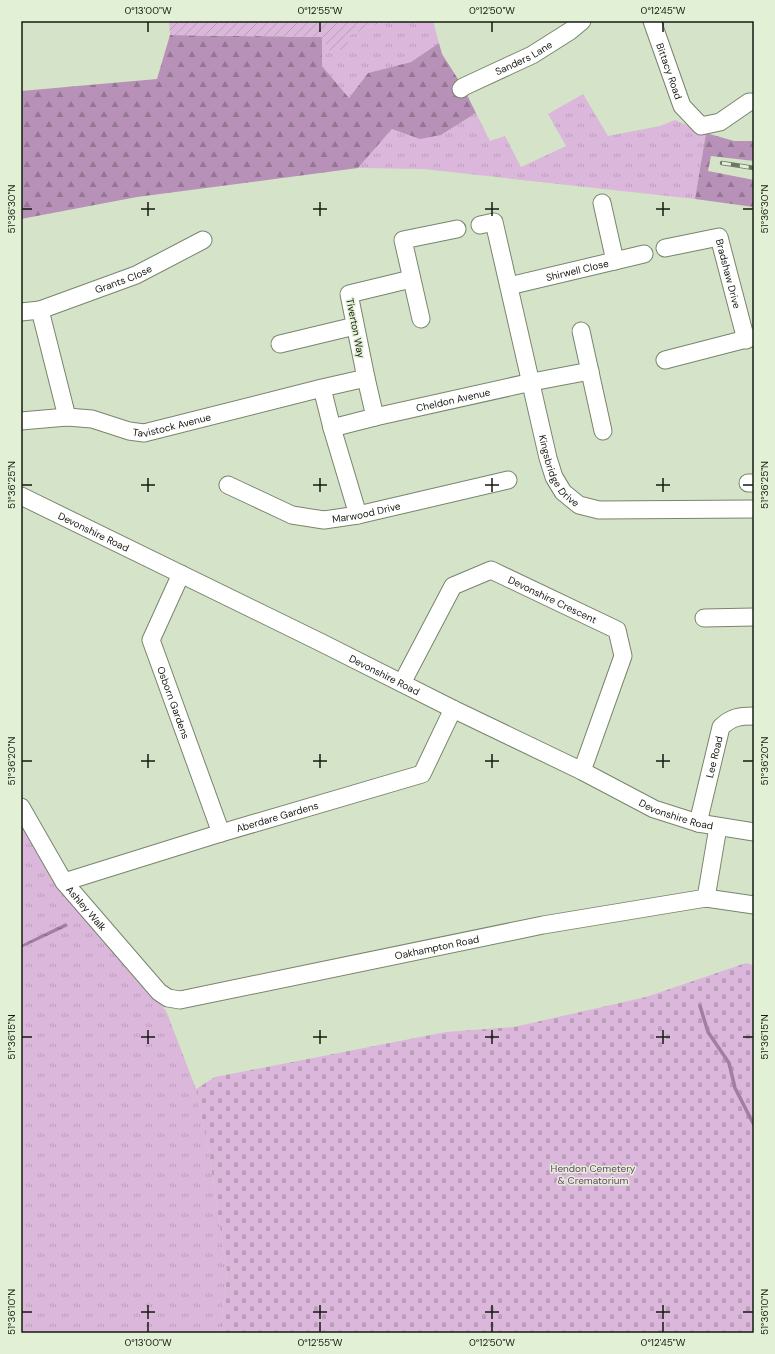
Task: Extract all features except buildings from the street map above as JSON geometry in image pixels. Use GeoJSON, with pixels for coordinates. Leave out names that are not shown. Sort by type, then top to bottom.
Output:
{"type":"FeatureCollection","features":[{"type":"Feature","properties":{"kind":"street","name":"Bittacy Road"},"geometry":{"type":"LineString","coordinates":[[652,21],[682,106],[702,126],[720,122],[749,102],[754,102]]}},
{"type":"Feature","properties":{"kind":"street","name":"Sanders Lane"},"geometry":{"type":"LineString","coordinates":[[461,89],[532,55],[570,24]]}},
{"type":"Feature","properties":{"kind":"street"},"geometry":{"type":"LineString","coordinates":[[602,204],[614,261]]}},
{"type":"Feature","properties":{"kind":"street","name":"Kingsbridge Drive"},"geometry":{"type":"LineString","coordinates":[[480,224],[494,222],[532,382],[548,458],[554,477],[564,492],[579,505],[599,510],[754,509]]}},
{"type":"Feature","properties":{"kind":"street"},"geometry":{"type":"LineString","coordinates":[[421,319],[403,240],[457,229]]}},
{"type":"Feature","properties":{"kind":"street","name":"Bradshaw Drive"},"geometry":{"type":"LineString","coordinates":[[666,248],[719,237],[750,338]]}},
{"type":"Feature","properties":{"kind":"street","name":"Grants Close"},"geometry":{"type":"LineString","coordinates":[[21,312],[40,310],[136,275],[203,240]]}},
{"type":"Feature","properties":{"kind":"street","name":"Shirwell Close"},"geometry":{"type":"LineString","coordinates":[[509,286],[644,254]]}},
{"type":"Feature","properties":{"kind":"street","name":"Tiverton Way"},"geometry":{"type":"LineString","coordinates":[[375,417],[349,294],[411,279]]}},
{"type":"Feature","properties":{"kind":"street"},"geometry":{"type":"LineString","coordinates":[[40,310],[66,417]]}},
{"type":"Feature","properties":{"kind":"street"},"geometry":{"type":"LineString","coordinates":[[280,344],[355,326]]}},
{"type":"Feature","properties":{"kind":"street"},"geometry":{"type":"LineString","coordinates":[[581,331],[603,431]]}},
{"type":"Feature","properties":{"kind":"street"},"geometry":{"type":"LineString","coordinates":[[665,360],[750,338]]}},
{"type":"Feature","properties":{"kind":"street","name":"Cheldon Avenue"},"geometry":{"type":"LineString","coordinates":[[332,428],[532,382],[590,371]]}},
{"type":"Feature","properties":{"kind":"street","name":"Tavistock Avenue"},"geometry":{"type":"LineString","coordinates":[[21,421],[66,417],[92,419],[129,431],[144,434],[366,378]]}},
{"type":"Feature","properties":{"kind":"street"},"geometry":{"type":"LineString","coordinates":[[322,388],[332,428],[358,515]]}},
{"type":"Feature","properties":{"kind":"street","name":"Marwood Drive"},"geometry":{"type":"LineString","coordinates":[[228,485],[292,516],[324,520],[358,515],[508,480]]}},
{"type":"Feature","properties":{"kind":"street","name":"Devonshire Road"},"geometry":{"type":"LineString","coordinates":[[21,496],[453,709],[582,770],[654,809],[698,823],[754,832]]}},
{"type":"Feature","properties":{"kind":"street","name":"Devonshire Crescent"},"geometry":{"type":"LineString","coordinates":[[402,683],[453,586],[491,570],[617,630],[623,656],[582,770]]}},
{"type":"Feature","properties":{"kind":"street","name":"Osborn Gardens"},"geometry":{"type":"LineString","coordinates":[[181,574],[151,640],[221,833]]}},
{"type":"Feature","properties":{"kind":"street"},"geometry":{"type":"LineString","coordinates":[[704,618],[754,617]]}},
{"type":"Feature","properties":{"kind":"street","name":"Aberdare Gardens"},"geometry":{"type":"LineString","coordinates":[[64,882],[221,833],[422,774],[453,709]]}},
{"type":"Feature","properties":{"kind":"street","name":"Lee Road"},"geometry":{"type":"LineString","coordinates":[[698,823],[720,727],[728,720],[740,716],[754,716]]}},
{"type":"Feature","properties":{"kind":"street","name":"Ashley Walk"},"geometry":{"type":"LineString","coordinates":[[21,807],[64,882],[159,992],[168,998]]}},
{"type":"Feature","properties":{"kind":"street"},"geometry":{"type":"LineString","coordinates":[[706,898],[718,827]]}},
{"type":"Feature","properties":{"kind":"street","name":"Oakhampton Road"},"geometry":{"type":"LineString","coordinates":[[168,998],[180,1000],[543,925],[706,898],[754,905]]}},
{"type":"Feature","properties":{"kind":"green space"},"geometry":{"type":"Polygon","coordinates":[[[169,21],[385,21],[347,36],[348,48],[330,52],[321,37],[170,35],[169,21]]]}},
{"type":"Feature","properties":{"kind":"green space"},"geometry":{"type":"Polygon","coordinates":[[[385,21],[433,21],[439,43],[411,62],[368,73],[349,98],[322,66],[322,37],[330,52],[347,36],[385,21]]]}},
{"type":"Feature","properties":{"kind":"green space"},"geometry":{"type":"Polygon","coordinates":[[[170,35],[322,37],[322,66],[349,98],[368,73],[411,62],[439,43],[442,54],[463,87],[476,113],[441,135],[420,139],[392,129],[358,168],[137,197],[21,219],[21,91],[157,79],[170,35]]]}},
{"type":"Feature","properties":{"kind":"green space"},"geometry":{"type":"Polygon","coordinates":[[[583,94],[608,136],[660,126],[675,120],[706,133],[695,199],[423,169],[358,168],[392,129],[441,135],[476,113],[490,141],[505,136],[521,167],[566,146],[548,114],[583,94]]]}},
{"type":"Feature","properties":{"kind":"green space"},"geometry":{"type":"Polygon","coordinates":[[[706,133],[734,141],[754,141],[754,161],[711,156],[708,171],[754,180],[754,207],[695,199],[706,133]]]}},
{"type":"Feature","properties":{"kind":"green space"},"geometry":{"type":"Polygon","coordinates":[[[21,808],[142,975],[167,1013],[196,1089],[209,1153],[227,1273],[220,1333],[21,1333],[21,808]]]}},
{"type":"Feature","properties":{"kind":"green space","name":"Hendon Cemetery & Crematorium"},"geometry":{"type":"Polygon","coordinates":[[[746,963],[754,965],[754,1333],[220,1333],[227,1273],[209,1153],[196,1089],[215,1077],[446,1032],[514,1027],[646,997],[746,963]]]}},
{"type":"Feature","properties":{"kind":"water"},"geometry":{"type":"Polygon","coordinates":[[[66,923],[68,926],[21,948],[21,945],[66,923]]]}},
{"type":"Feature","properties":{"kind":"waterway"},"geometry":{"type":"LineString","coordinates":[[700,1006],[708,1032],[729,1063],[735,1088],[754,1125]]}},
{"type":"Feature","properties":{"kind":"railway"},"geometry":{"type":"LineString","coordinates":[[722,163],[754,168]]}}]}
